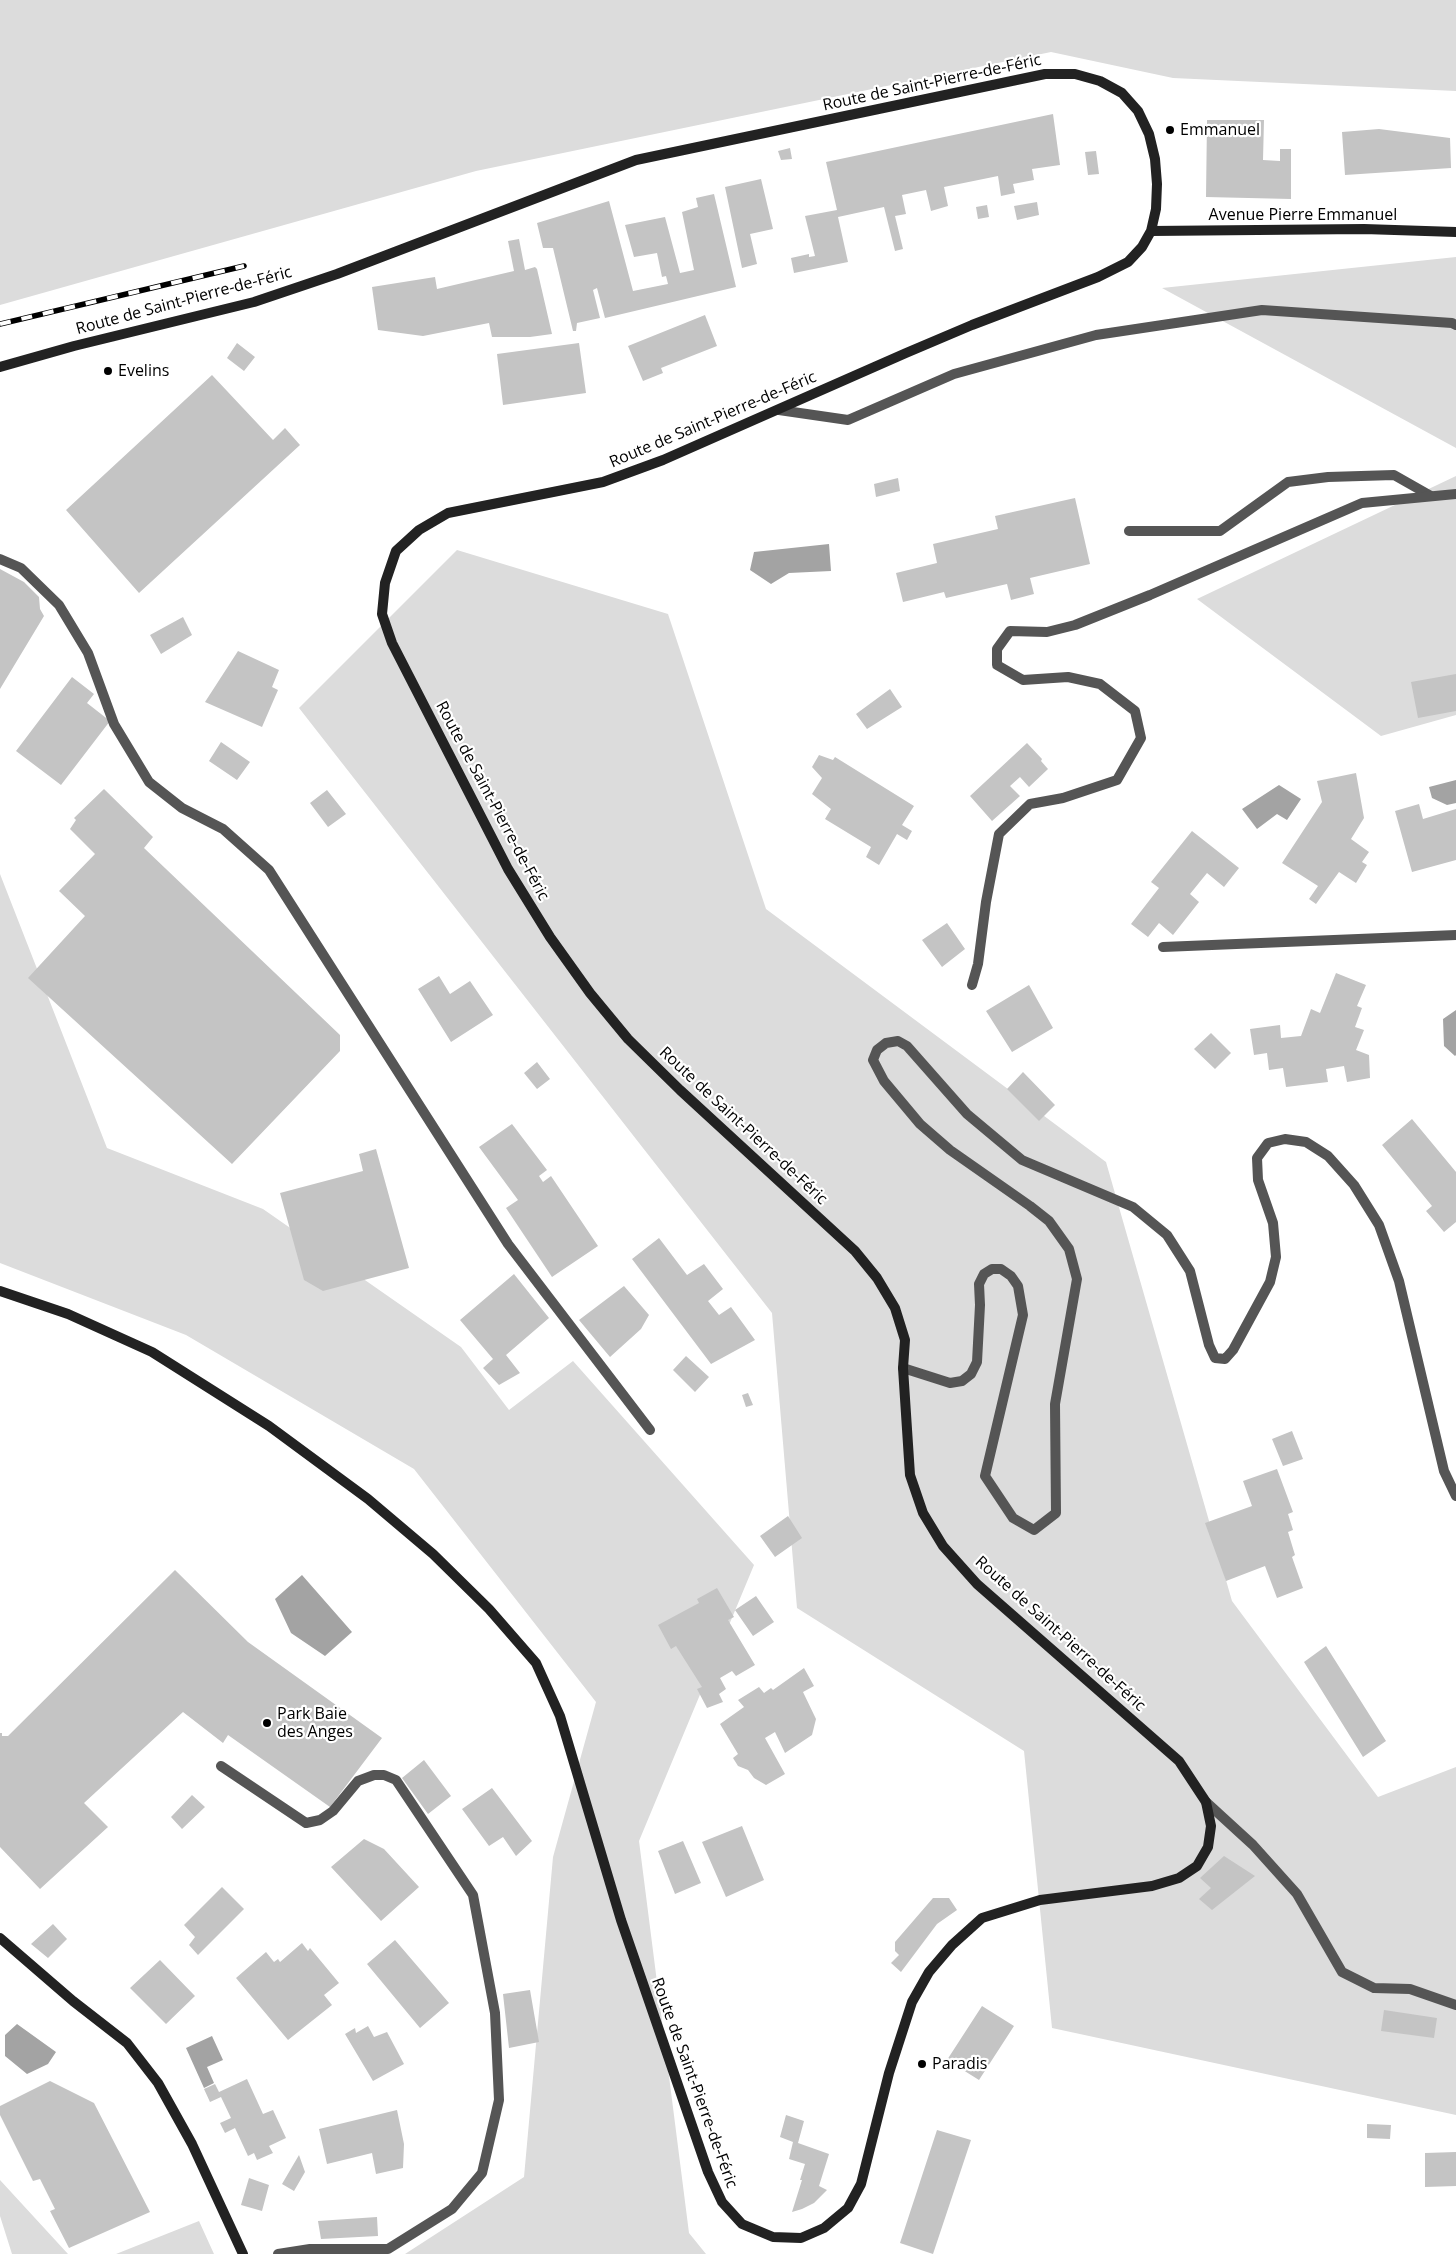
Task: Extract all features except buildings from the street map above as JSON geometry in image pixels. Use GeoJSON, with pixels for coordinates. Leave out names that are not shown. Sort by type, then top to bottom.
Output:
{"type":"FeatureCollection","features":[{"type":"Feature","properties":{"kind":"street","name":"Route de Saint-Pierre-de-Féric"},"geometry":{"type":"LineString","coordinates":[[0,367],[74,346],[254,302],[337,274],[636,160],[1045,74],[1075,74],[1100,80],[1122,92],[1138,111],[1149,134],[1155,159],[1156,209],[1151,230],[1142,247],[1128,262],[1098,277],[972,325],[664,460],[603,482],[448,513],[419,530],[396,551],[385,583],[382,614],[392,643],[508,869],[550,937],[590,993],[628,1039],[680,1090],[855,1250],[877,1278],[895,1308],[905,1340],[903,1368],[910,1475],[923,1513],[943,1546],[977,1584],[1179,1761],[1206,1802],[1211,1826],[1208,1847],[1197,1866],[1179,1878],[1152,1886],[1040,1900],[982,1918],[952,1945],[928,1972],[912,2002],[889,2073],[861,2184],[848,2208],[824,2228],[801,2238],[773,2237],[742,2224],[722,2202],[708,2172],[621,1920],[560,1716],[536,1663],[488,1608],[433,1554],[368,1500],[270,1426],[152,1352],[68,1314],[0,1291]]}},
{"type":"Feature","properties":{"kind":"street","name":"Avenue Pierre Emmanuel"},"geometry":{"type":"LineString","coordinates":[[1151,230],[1364,229],[1456,232]]}},
{"type":"Feature","properties":{"kind":"street"},"geometry":{"type":"LineString","coordinates":[[779,410],[848,420],[954,374],[1096,335],[1262,310],[1452,323],[1456,325]]}},
{"type":"Feature","properties":{"kind":"street"},"geometry":{"type":"LineString","coordinates":[[1129,531],[1220,531],[1288,482],[1320,478],[1394,475],[1431,496]]}},
{"type":"Feature","properties":{"kind":"street"},"geometry":{"type":"LineString","coordinates":[[972,985],[978,964],[986,902],[998,834],[1030,804],[1063,798],[1116,780],[1141,738],[1135,711],[1100,684],[1068,677],[1023,680],[997,665],[996,649],[1010,631],[1047,632],[1075,625],[1158,592],[1362,503],[1456,494]]}},
{"type":"Feature","properties":{"kind":"street"},"geometry":{"type":"LineString","coordinates":[[0,559],[21,568],[59,605],[88,653],[114,724],[150,782],[182,808],[223,829],[269,870],[508,1244],[650,1430]]}},
{"type":"Feature","properties":{"kind":"street"},"geometry":{"type":"LineString","coordinates":[[1163,947],[1456,935]]}},
{"type":"Feature","properties":{"kind":"street"},"geometry":{"type":"LineString","coordinates":[[903,1368],[950,1383],[962,1381],[971,1374],[977,1362],[980,1305],[978,1284],[984,1274],[992,1269],[1001,1269],[1010,1276],[1018,1286],[1023,1315],[985,1476],[1013,1518],[1034,1530],[1056,1513],[1056,1404],[1077,1279],[1069,1249],[1049,1221],[950,1150],[920,1124],[884,1081],[873,1060],[877,1050],[886,1043],[898,1041],[907,1046],[967,1114],[1022,1160],[1133,1207],[1167,1235],[1190,1271],[1209,1345],[1215,1358],[1225,1359],[1233,1350],[1270,1282],[1276,1257],[1273,1223],[1258,1180],[1257,1158],[1268,1143],[1285,1138],[1306,1142],[1328,1156],[1354,1185],[1382,1235],[1399,1281],[1444,1471],[1456,1496]]}},
{"type":"Feature","properties":{"kind":"street"},"geometry":{"type":"LineString","coordinates":[[221,1766],[306,1823],[320,1820],[333,1812],[358,1781],[374,1775],[384,1775],[396,1780],[474,1895],[495,2013],[499,2100],[482,2174],[452,2209],[388,2249],[310,2249],[278,2254]]}},
{"type":"Feature","properties":{"kind":"street"},"geometry":{"type":"LineString","coordinates":[[1206,1802],[1253,1845],[1297,1894],[1342,1972],[1374,1988],[1410,1989],[1456,2005]]}},
{"type":"Feature","properties":{"kind":"street"},"geometry":{"type":"LineString","coordinates":[[0,1938],[73,2001],[127,2043],[158,2083],[192,2144],[243,2254]]}},
{"type":"Feature","properties":{"kind":"shaded area"},"geometry":{"type":"Polygon","coordinates":[[[0,0],[1456,0],[1456,91],[1173,78],[1051,52],[476,171],[0,305],[0,0]]]}},
{"type":"Feature","properties":{"kind":"shaded area"},"geometry":{"type":"Polygon","coordinates":[[[1456,257],[1456,448],[1162,288],[1456,257]]]}},
{"type":"Feature","properties":{"kind":"shaded area"},"geometry":{"type":"Polygon","coordinates":[[[1456,476],[1456,715],[1381,736],[1197,599],[1456,476]]]}},
{"type":"Feature","properties":{"kind":"shaded area"},"geometry":{"type":"Polygon","coordinates":[[[829,544],[831,571],[789,573],[771,584],[750,570],[754,552],[829,544]]]}},
{"type":"Feature","properties":{"kind":"shaded area"},"geometry":{"type":"Polygon","coordinates":[[[457,550],[668,614],[766,909],[1106,1162],[1232,1601],[1378,1797],[1456,1767],[1456,2115],[1052,2028],[1024,1751],[797,1608],[772,1313],[299,708],[457,550]]]}},
{"type":"Feature","properties":{"kind":"shaded area"},"geometry":{"type":"Polygon","coordinates":[[[1456,780],[1456,803],[1447,805],[1432,798],[1429,787],[1456,780]]]}},
{"type":"Feature","properties":{"kind":"shaded area"},"geometry":{"type":"Polygon","coordinates":[[[1279,785],[1301,799],[1287,820],[1277,814],[1257,829],[1242,809],[1279,785]]]}},
{"type":"Feature","properties":{"kind":"shaded area"},"geometry":{"type":"Polygon","coordinates":[[[0,874],[107,1148],[263,1209],[461,1347],[509,1410],[573,1361],[754,1565],[639,1841],[689,2233],[706,2254],[405,2254],[524,2177],[553,1857],[596,1702],[414,1469],[186,1335],[0,1263],[0,874]]]}},
{"type":"Feature","properties":{"kind":"shaded area"},"geometry":{"type":"Polygon","coordinates":[[[1456,1010],[1455,1056],[1444,1046],[1443,1019],[1456,1010]]]}},
{"type":"Feature","properties":{"kind":"shaded area"},"geometry":{"type":"Polygon","coordinates":[[[302,1575],[352,1632],[325,1656],[291,1633],[275,1599],[302,1575]]]}},
{"type":"Feature","properties":{"kind":"shaded area"},"geometry":{"type":"Polygon","coordinates":[[[17,2024],[56,2052],[48,2064],[27,2074],[5,2056],[5,2035],[17,2024]]]}},
{"type":"Feature","properties":{"kind":"shaded area"},"geometry":{"type":"Polygon","coordinates":[[[212,2036],[223,2060],[207,2067],[214,2083],[204,2088],[186,2048],[212,2036]]]}},
{"type":"Feature","properties":{"kind":"shaded area"},"geometry":{"type":"Polygon","coordinates":[[[0,2180],[68,2254],[12,2254],[0,2216],[0,2180]]]}},
{"type":"Feature","properties":{"kind":"shaded area"},"geometry":{"type":"Polygon","coordinates":[[[199,2221],[214,2254],[116,2254],[199,2221]]]}},
{"type":"Feature","properties":{"kind":"railway"},"geometry":{"type":"LineString","coordinates":[[0,324],[244,266]]}},
{"type":"Feature","properties":{"kind":"place","name":"Emmanuel"},"geometry":{"type":"Point","coordinates":[1170,130]}},
{"type":"Feature","properties":{"kind":"place","name":"Evelins"},"geometry":{"type":"Point","coordinates":[108,371]}},
{"type":"Feature","properties":{"kind":"place","name":"Park Baie des Anges"},"geometry":{"type":"Point","coordinates":[267,1723]}},
{"type":"Feature","properties":{"kind":"place","name":"Paradis"},"geometry":{"type":"Point","coordinates":[922,2064]}}]}
